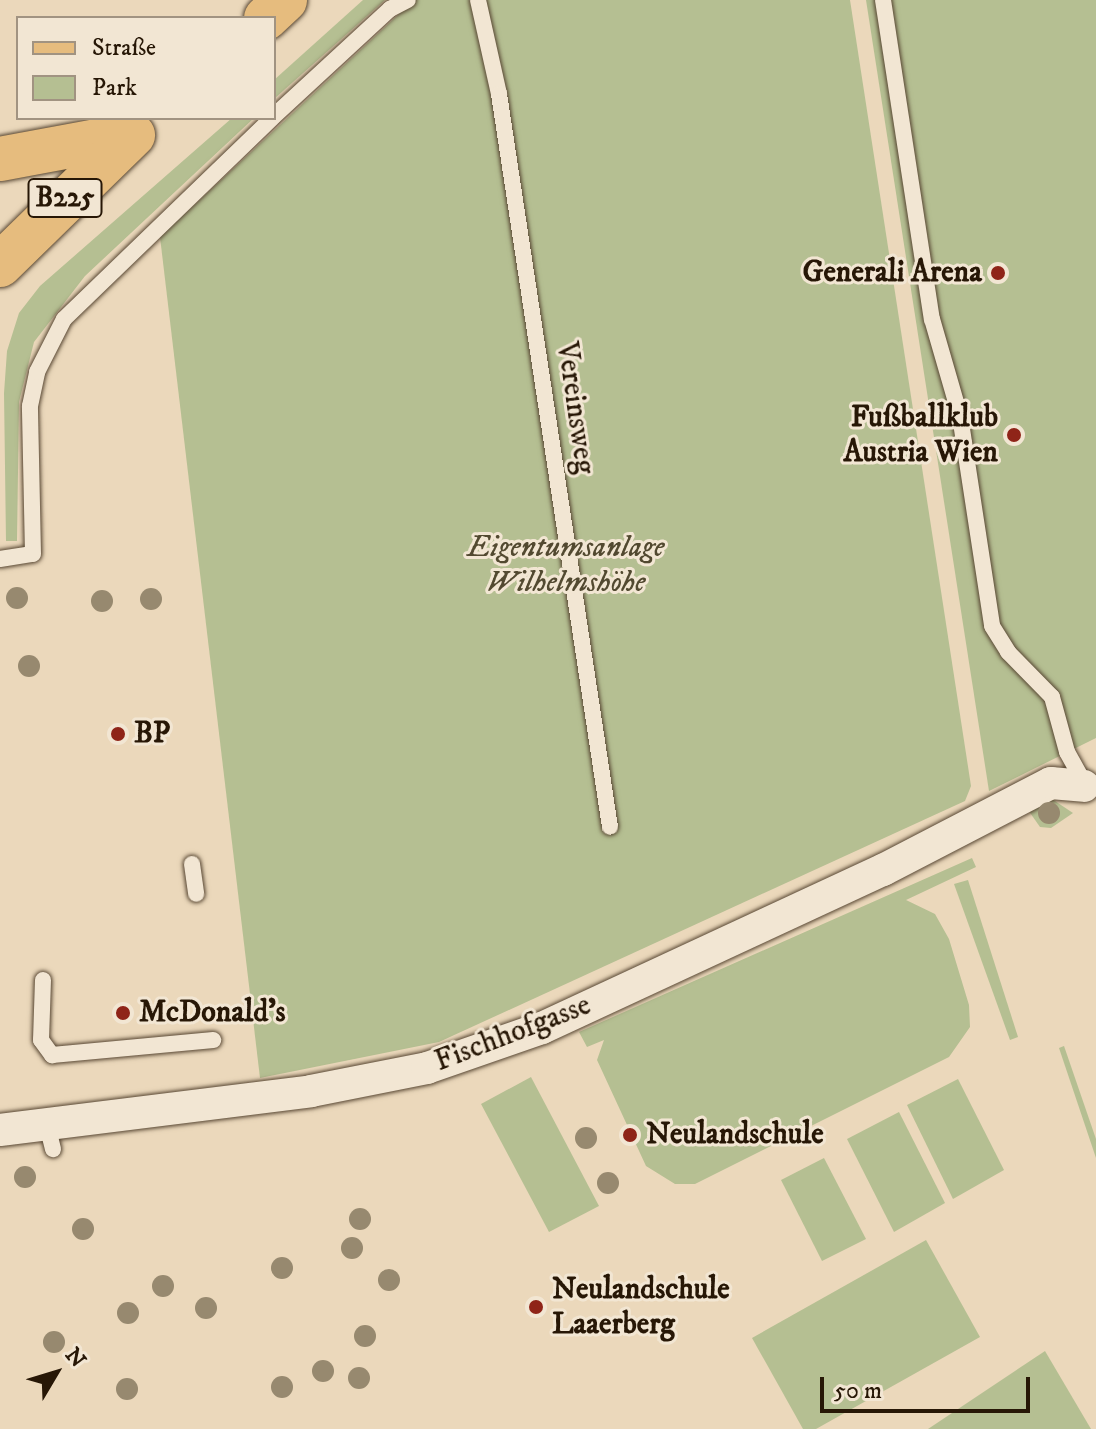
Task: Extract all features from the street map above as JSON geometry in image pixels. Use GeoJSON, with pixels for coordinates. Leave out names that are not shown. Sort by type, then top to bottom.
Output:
{"type":"FeatureCollection","features":[{"type":"Feature","properties":{"kind":"main road"},"geometry":{"type":"LineString","coordinates":[[268,16],[285,0]]}},
{"type":"Feature","properties":{"kind":"main road"},"geometry":{"type":"LineString","coordinates":[[0,159],[144,126]]}},
{"type":"Feature","properties":{"kind":"main road","name":"B225"},"geometry":{"type":"LineString","coordinates":[[0,265],[31,229],[144,126]]}},
{"type":"Feature","properties":{"kind":"street","name":"Fischhofgasse"},"geometry":{"type":"LineString","coordinates":[[0,1130],[50,1137],[427,1068],[542,1028],[883,870],[1051,783],[1090,783]]}},
{"type":"Feature","properties":{"kind":"lane"},"geometry":{"type":"LineString","coordinates":[[276,114],[390,9],[408,0]]}},
{"type":"Feature","properties":{"kind":"lane","name":"Vereinsweg"},"geometry":{"type":"LineString","coordinates":[[478,0],[499,94],[610,827]]}},
{"type":"Feature","properties":{"kind":"lane"},"geometry":{"type":"LineString","coordinates":[[883,0],[932,319],[960,416],[992,626],[1008,652],[1052,697],[1067,752],[1090,783]]}},
{"type":"Feature","properties":{"kind":"lane"},"geometry":{"type":"LineString","coordinates":[[0,559],[33,554],[30,406],[37,372],[64,319],[270,120]]}},
{"type":"Feature","properties":{"kind":"lane"},"geometry":{"type":"LineString","coordinates":[[192,864],[196,894]]}},
{"type":"Feature","properties":{"kind":"lane"},"geometry":{"type":"LineString","coordinates":[[43,980],[41,1040],[52,1055],[213,1040]]}},
{"type":"Feature","properties":{"kind":"green space"},"geometry":{"type":"Polygon","coordinates":[[[363,0],[385,0],[276,97],[276,78],[363,0]]]}},
{"type":"Feature","properties":{"kind":"green space","name":"Eigentumsanlage Wilhelmshöhe"},"geometry":{"type":"Polygon","coordinates":[[[414,0],[850,0],[971,786],[965,801],[439,1042],[260,1078],[160,237],[414,0]]]}},
{"type":"Feature","properties":{"kind":"green space","name":"Fußballklub Austria Wien"},"geometry":{"type":"Polygon","coordinates":[[[866,0],[1096,0],[1096,738],[989,791],[866,0]]]}},
{"type":"Feature","properties":{"kind":"green space"},"geometry":{"type":"Polygon","coordinates":[[[230,120],[252,120],[85,276],[34,342],[19,402],[17,541],[6,541],[4,393],[7,351],[19,313],[40,286],[230,120]]]}},
{"type":"Feature","properties":{"kind":"green space"},"geometry":{"type":"Polygon","coordinates":[[[1052,799],[1073,813],[1051,828],[1040,827],[1026,807],[1052,799]]]}},
{"type":"Feature","properties":{"kind":"green space"},"geometry":{"type":"Polygon","coordinates":[[[972,858],[976,867],[906,900],[935,914],[949,939],[969,1005],[970,1027],[949,1057],[695,1184],[675,1184],[646,1166],[597,1060],[604,1040],[587,1047],[579,1032],[972,858]]]}},
{"type":"Feature","properties":{"kind":"green space"},"geometry":{"type":"Polygon","coordinates":[[[968,880],[1018,1037],[1010,1040],[954,884],[968,880]]]}},
{"type":"Feature","properties":{"kind":"green space"},"geometry":{"type":"Polygon","coordinates":[[[1064,1046],[1096,1139],[1096,1158],[1059,1048],[1064,1046]]]}},
{"type":"Feature","properties":{"kind":"green space"},"geometry":{"type":"Polygon","coordinates":[[[531,1077],[599,1206],[549,1232],[481,1104],[531,1077]]]}},
{"type":"Feature","properties":{"kind":"green space"},"geometry":{"type":"Polygon","coordinates":[[[958,1079],[1004,1170],[953,1199],[907,1105],[958,1079]]]}},
{"type":"Feature","properties":{"kind":"green space"},"geometry":{"type":"Polygon","coordinates":[[[899,1112],[945,1203],[894,1232],[847,1139],[899,1112]]]}},
{"type":"Feature","properties":{"kind":"green space"},"geometry":{"type":"Polygon","coordinates":[[[824,1158],[866,1239],[822,1261],[781,1180],[824,1158]]]}},
{"type":"Feature","properties":{"kind":"green space"},"geometry":{"type":"Polygon","coordinates":[[[926,1240],[980,1337],[816,1429],[803,1429],[752,1338],[926,1240]]]}},
{"type":"Feature","properties":{"kind":"green space"},"geometry":{"type":"Polygon","coordinates":[[[1045,1351],[1091,1429],[928,1429],[1045,1351]]]}},
{"type":"Feature","properties":{"kind":"place","name":"Generali Arena"},"geometry":{"type":"Point","coordinates":[998,273]}},
{"type":"Feature","properties":{"kind":"place","name":"Fußballklub Austria Wien"},"geometry":{"type":"Point","coordinates":[1014,435]}},
{"type":"Feature","properties":{"kind":"place","name":"BP"},"geometry":{"type":"Point","coordinates":[118,734]}},
{"type":"Feature","properties":{"kind":"place","name":"McDonald's"},"geometry":{"type":"Point","coordinates":[123,1013]}},
{"type":"Feature","properties":{"kind":"place","name":"Neulandschule"},"geometry":{"type":"Point","coordinates":[630,1135]}},
{"type":"Feature","properties":{"kind":"place","name":"Neulandschule Laaerberg"},"geometry":{"type":"Point","coordinates":[536,1307]}}]}
